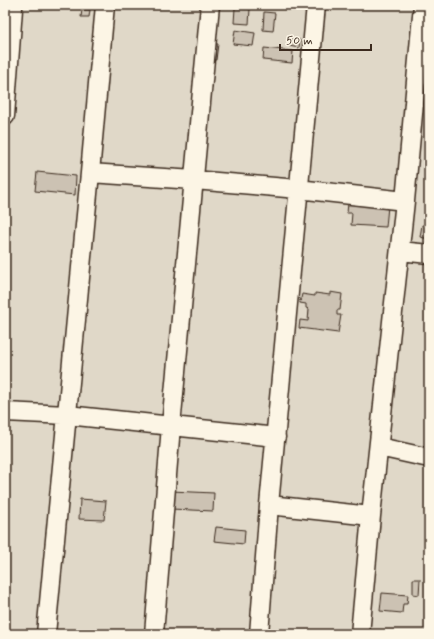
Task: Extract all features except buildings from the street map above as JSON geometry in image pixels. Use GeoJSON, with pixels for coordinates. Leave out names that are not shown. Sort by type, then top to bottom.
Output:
{"type":"FeatureCollection","features":[{"type":"Feature","properties":{"kind":"street"},"geometry":{"type":"LineString","coordinates":[[5,116],[12,5]]}},
{"type":"Feature","properties":{"kind":"street"},"geometry":{"type":"LineString","coordinates":[[46,634],[105,5]]}},
{"type":"Feature","properties":{"kind":"street"},"geometry":{"type":"LineString","coordinates":[[154,634],[171,426],[210,5]]}},
{"type":"Feature","properties":{"kind":"street"},"geometry":{"type":"LineString","coordinates":[[259,634],[269,505],[316,5]]}},
{"type":"Feature","properties":{"kind":"street"},"geometry":{"type":"LineString","coordinates":[[360,634],[371,516],[405,201],[423,5]]}},
{"type":"Feature","properties":{"kind":"street"},"geometry":{"type":"LineString","coordinates":[[90,173],[298,188],[405,201]]}},
{"type":"Feature","properties":{"kind":"street"},"geometry":{"type":"LineString","coordinates":[[400,250],[429,254]]}},
{"type":"Feature","properties":{"kind":"street"},"geometry":{"type":"LineString","coordinates":[[5,412],[67,415],[276,437]]}},
{"type":"Feature","properties":{"kind":"street"},"geometry":{"type":"LineString","coordinates":[[379,447],[429,458]]}},
{"type":"Feature","properties":{"kind":"street"},"geometry":{"type":"LineString","coordinates":[[269,505],[371,516]]}},
{"type":"Feature","properties":{"kind":"shaded area"},"geometry":{"type":"Polygon","coordinates":[[[5,5],[429,5],[429,634],[5,634],[5,5]]]}}]}
